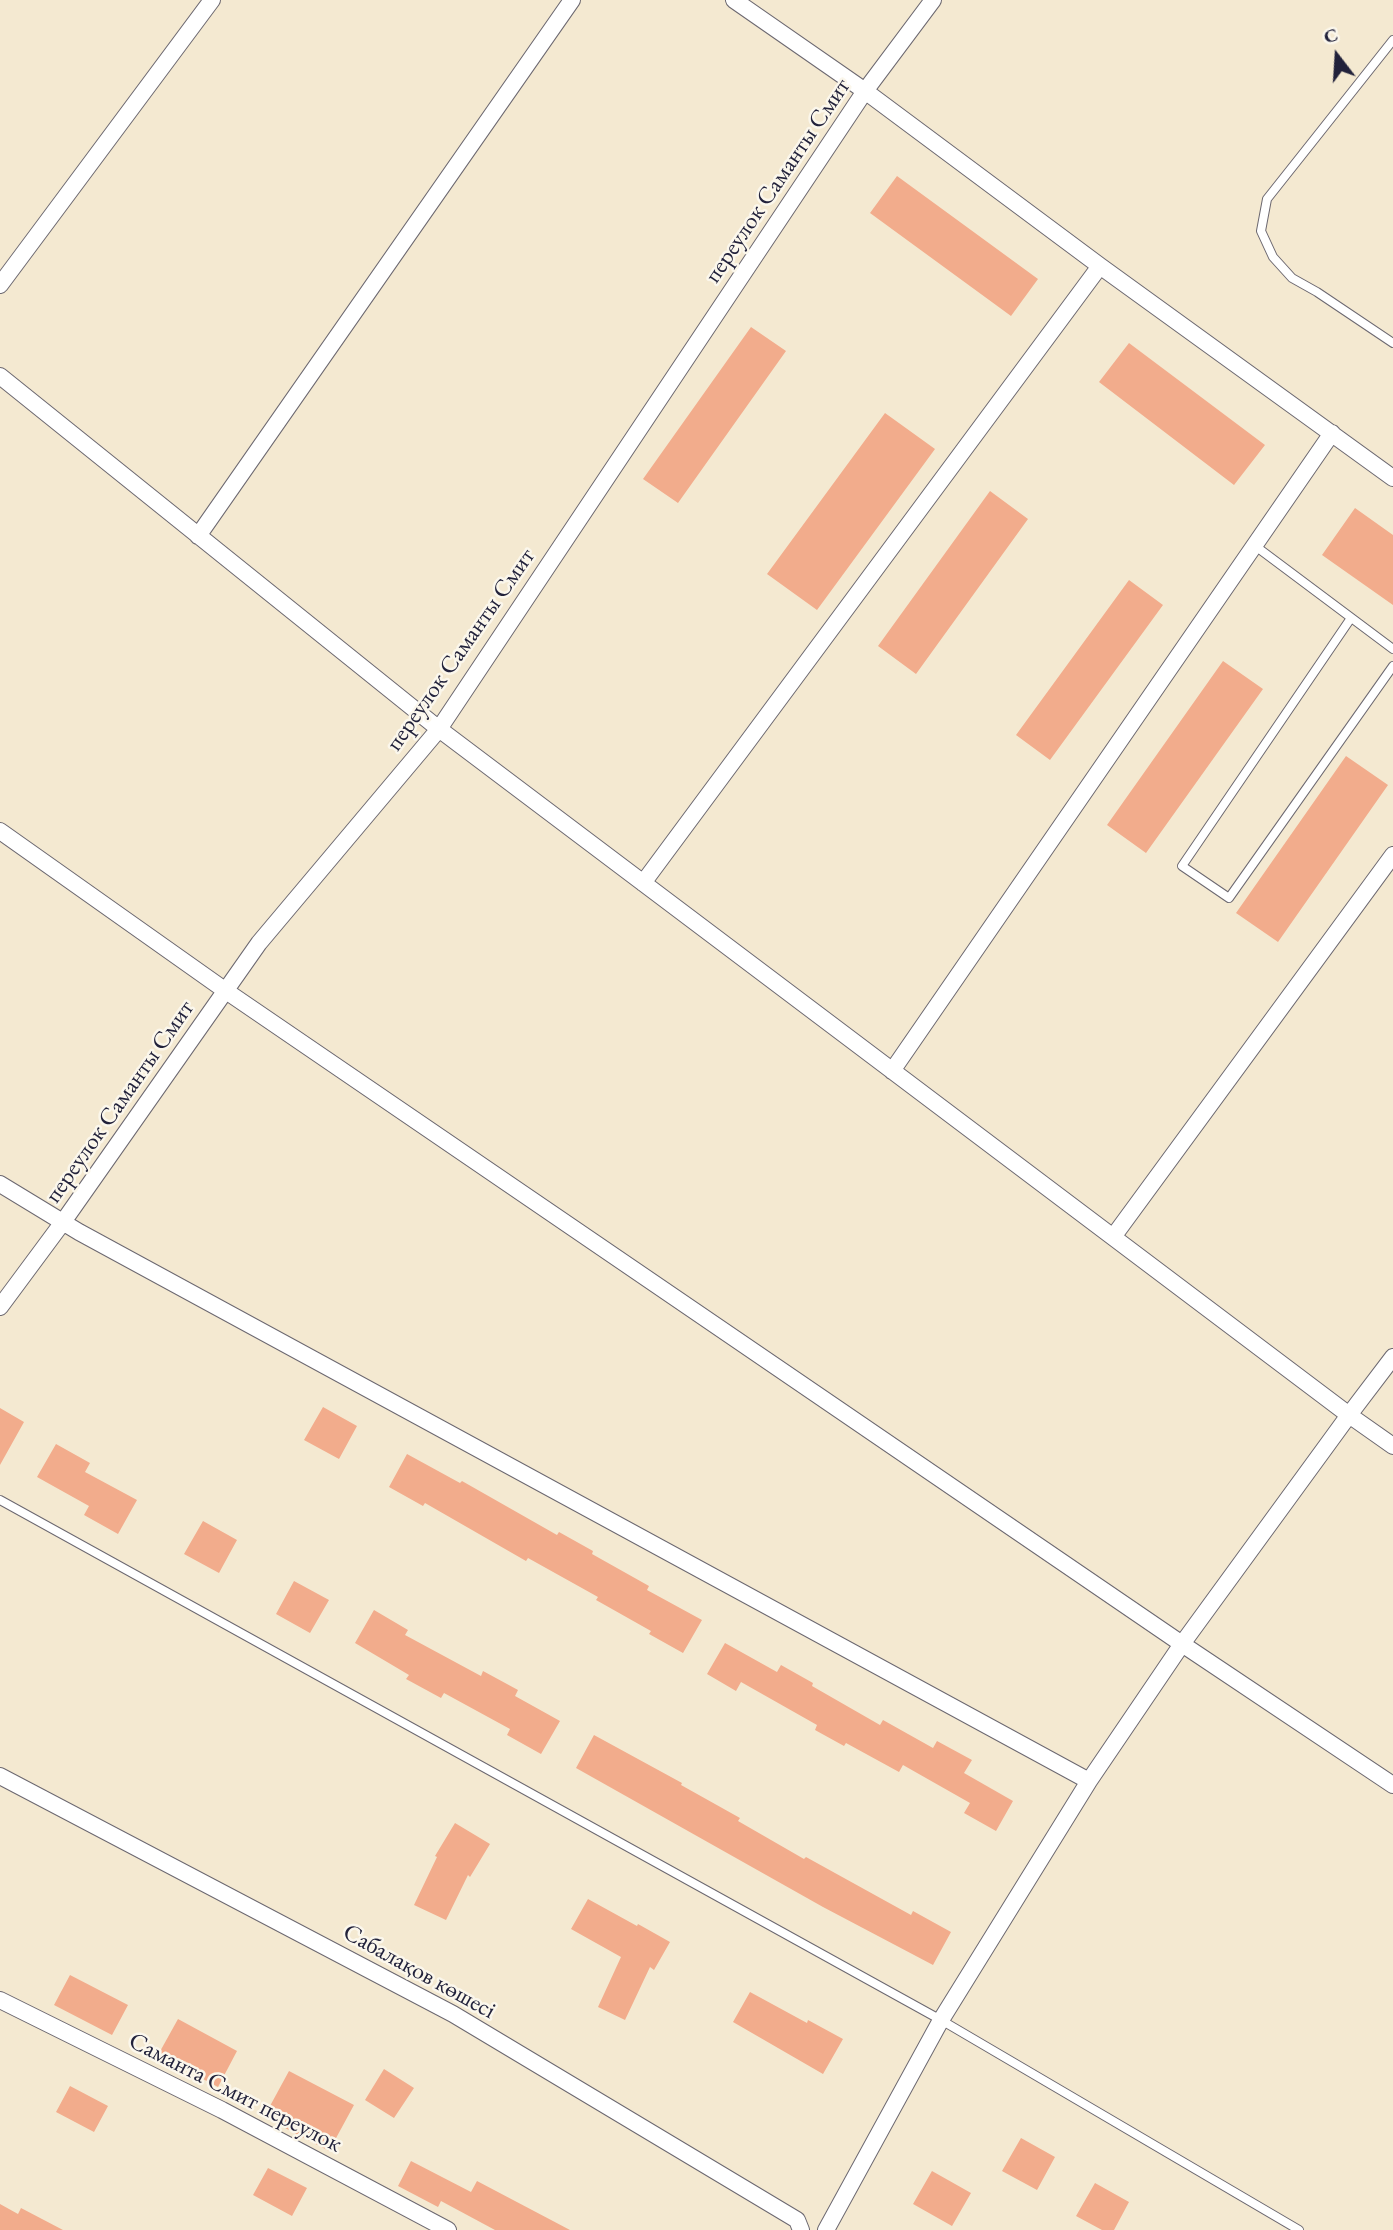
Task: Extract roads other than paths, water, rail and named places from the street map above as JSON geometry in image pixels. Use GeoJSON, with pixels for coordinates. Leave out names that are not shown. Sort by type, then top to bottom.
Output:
{"type":"FeatureCollection","features":[{"type":"Feature","properties":{"kind":"street"},"geometry":{"type":"LineString","coordinates":[[0,285],[212,0]]}},
{"type":"Feature","properties":{"kind":"street"},"geometry":{"type":"LineString","coordinates":[[198,536],[572,0]]}},
{"type":"Feature","properties":{"kind":"street"},"geometry":{"type":"LineString","coordinates":[[734,0],[865,91],[1100,266],[1393,478]]}},
{"type":"Feature","properties":{"kind":"street","name":"переулок Саманты Смит"},"geometry":{"type":"LineString","coordinates":[[0,1307],[259,943],[439,730],[865,91],[933,0]]}},
{"type":"Feature","properties":{"kind":"street"},"geometry":{"type":"LineString","coordinates":[[643,883],[1100,266]]}},
{"type":"Feature","properties":{"kind":"street"},"geometry":{"type":"LineString","coordinates":[[0,376],[439,730],[1393,1446]]}},
{"type":"Feature","properties":{"kind":"street"},"geometry":{"type":"LineString","coordinates":[[892,1071],[1332,433]]}},
{"type":"Feature","properties":{"kind":"street"},"geometry":{"type":"LineString","coordinates":[[0,831],[226,991],[1182,1644],[1393,1785]]}},
{"type":"Feature","properties":{"kind":"street"},"geometry":{"type":"LineString","coordinates":[[1113,1237],[1393,855]]}},
{"type":"Feature","properties":{"kind":"street"},"geometry":{"type":"LineString","coordinates":[[0,1184],[63,1222],[1089,1781]]}},
{"type":"Feature","properties":{"kind":"street"},"geometry":{"type":"LineString","coordinates":[[826,2230],[941,2020],[1089,1781],[1182,1644],[1393,1357]]}},
{"type":"Feature","properties":{"kind":"street","name":"Сабалақов көшесі"},"geometry":{"type":"LineString","coordinates":[[0,1776],[453,2014],[797,2220],[802,2230]]}},
{"type":"Feature","properties":{"kind":"street","name":"Саманта Смит переулок"},"geometry":{"type":"LineString","coordinates":[[0,2000],[222,2110],[448,2230]]}},
{"type":"Feature","properties":{"kind":"lane"},"geometry":{"type":"LineString","coordinates":[[1393,40],[1267,199],[1261,231],[1273,257],[1292,278],[1393,343]]}},
{"type":"Feature","properties":{"kind":"lane"},"geometry":{"type":"LineString","coordinates":[[1254,545],[1393,649]]}},
{"type":"Feature","properties":{"kind":"lane"},"geometry":{"type":"LineString","coordinates":[[1352,618],[1182,866],[1229,898],[1393,666]]}},
{"type":"Feature","properties":{"kind":"lane"},"geometry":{"type":"LineString","coordinates":[[0,1500],[941,2020],[1299,2230]]}}]}
